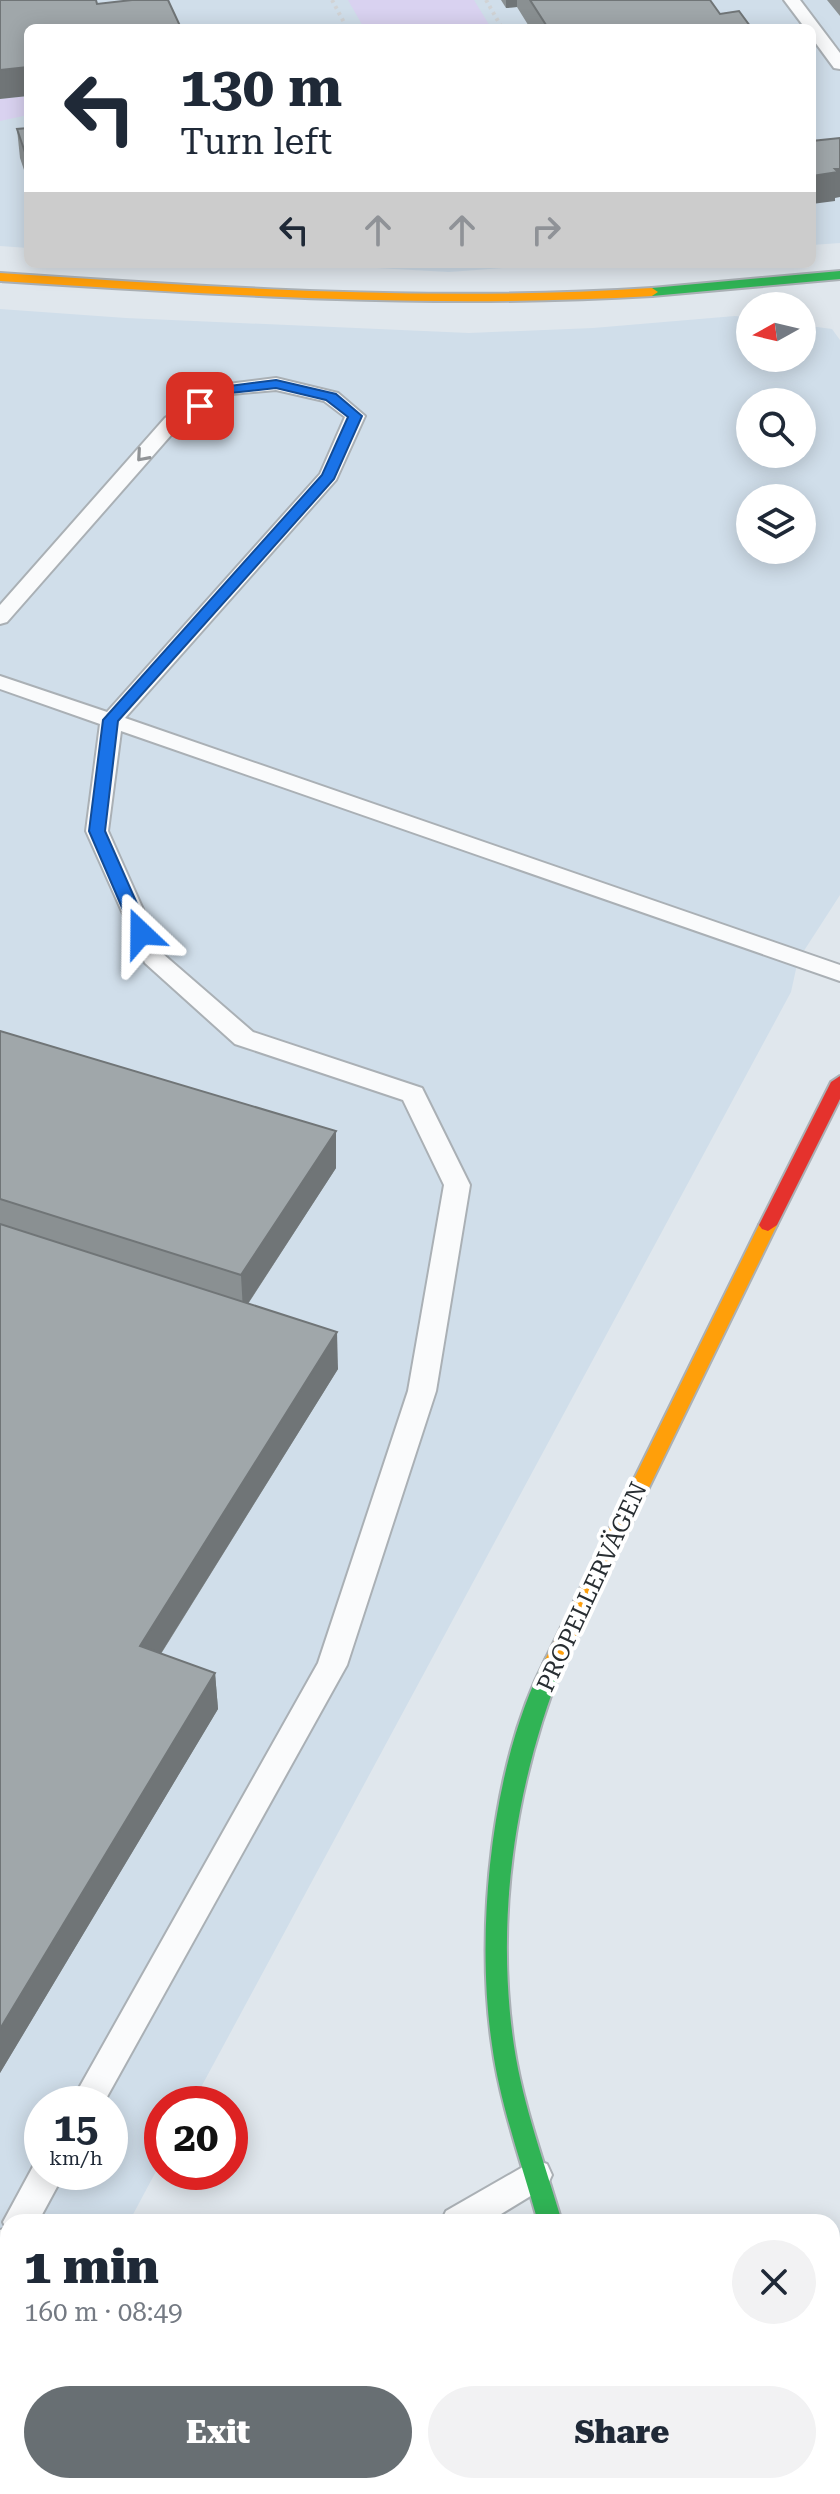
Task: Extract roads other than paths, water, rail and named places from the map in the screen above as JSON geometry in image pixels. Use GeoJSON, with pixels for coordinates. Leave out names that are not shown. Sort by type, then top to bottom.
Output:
{"type":"FeatureCollection","features":[{"type":"Feature","properties":{"kind":"street"},"geometry":{"type":"LineString","coordinates":[[0,277],[308,297],[466,301],[671,292],[840,275]]}},
{"type":"Feature","properties":{"kind":"street","name":"PROPELLERVÄGEN"},"geometry":{"type":"LineString","coordinates":[[547,2214],[503,2047],[494,1957],[504,1848],[519,1767],[545,1680],[585,1593],[840,1082]]}},
{"type":"Feature","properties":{"kind":"lane"},"geometry":{"type":"LineString","coordinates":[[792,0],[810,24]]}},
{"type":"Feature","properties":{"kind":"lane"},"geometry":{"type":"LineString","coordinates":[[816,32],[840,64]]}},
{"type":"Feature","properties":{"kind":"lane"},"geometry":{"type":"LineString","coordinates":[[0,618],[172,422],[227,389],[276,384],[331,397],[355,416],[329,476],[111,720],[97,831],[153,958],[244,1038],[413,1094],[457,1185],[422,1391],[332,1665],[96,2086]]}},
{"type":"Feature","properties":{"kind":"lane"},"geometry":{"type":"LineString","coordinates":[[0,682],[840,973]]}},
{"type":"Feature","properties":{"kind":"lane"},"geometry":{"type":"LineString","coordinates":[[471,2214],[535,2175]]}},
{"type":"Feature","properties":{"kind":"lane"},"geometry":{"type":"LineString","coordinates":[[24,2214],[38,2190]]}}]}
